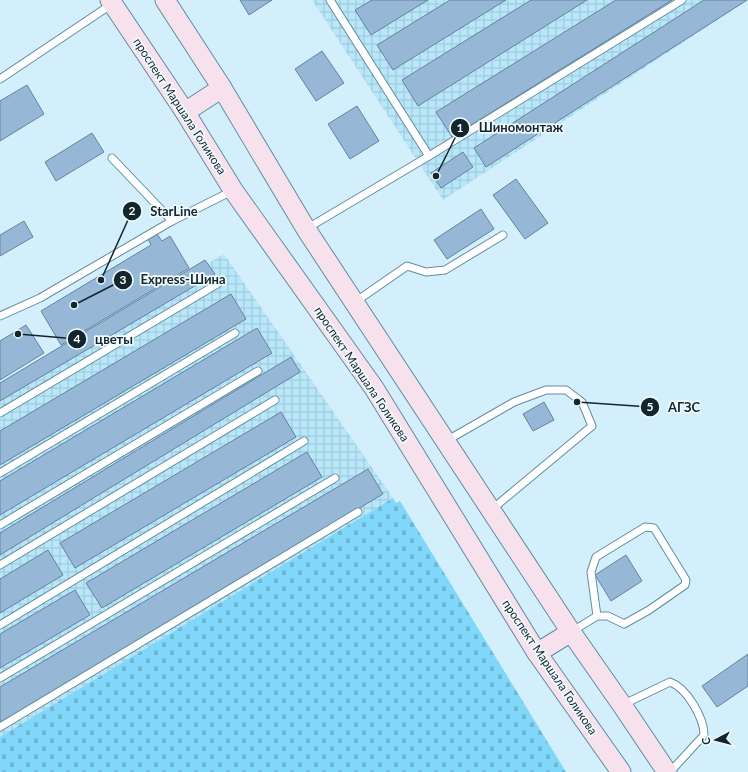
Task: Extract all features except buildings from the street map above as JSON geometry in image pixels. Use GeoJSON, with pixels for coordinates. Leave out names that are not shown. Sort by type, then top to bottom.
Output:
{"type":"FeatureCollection","features":[{"type":"Feature","properties":{"kind":"main road"},"geometry":{"type":"LineString","coordinates":[[165,0],[222,88],[306,229],[571,632],[667,772]]}},
{"type":"Feature","properties":{"kind":"main road","name":"проспект Маршала Голикова"},"geometry":{"type":"LineString","coordinates":[[111,2],[185,112],[234,190],[374,388],[537,653],[622,772]]}},
{"type":"Feature","properties":{"kind":"main road"},"geometry":{"type":"LineString","coordinates":[[185,112],[222,88]]}},
{"type":"Feature","properties":{"kind":"main road"},"geometry":{"type":"LineString","coordinates":[[537,653],[571,632]]}},
{"type":"Feature","properties":{"kind":"lane"},"geometry":{"type":"LineString","coordinates":[[330,0],[429,156]]}},
{"type":"Feature","properties":{"kind":"lane"},"geometry":{"type":"LineString","coordinates":[[306,229],[429,156],[682,0]]}},
{"type":"Feature","properties":{"kind":"lane"},"geometry":{"type":"LineString","coordinates":[[0,79],[111,2]]}},
{"type":"Feature","properties":{"kind":"lane"},"geometry":{"type":"LineString","coordinates":[[112,158],[172,221]]}},
{"type":"Feature","properties":{"kind":"lane"},"geometry":{"type":"LineString","coordinates":[[0,316],[40,298],[172,221],[234,190]]}},
{"type":"Feature","properties":{"kind":"lane"},"geometry":{"type":"LineString","coordinates":[[355,302],[407,266],[426,272],[445,270],[503,235]]}},
{"type":"Feature","properties":{"kind":"lane"},"geometry":{"type":"LineString","coordinates":[[0,413],[219,283]]}},
{"type":"Feature","properties":{"kind":"lane"},"geometry":{"type":"LineString","coordinates":[[0,473],[235,333]]}},
{"type":"Feature","properties":{"kind":"lane"},"geometry":{"type":"LineString","coordinates":[[0,525],[258,371]]}},
{"type":"Feature","properties":{"kind":"lane"},"geometry":{"type":"LineString","coordinates":[[446,441],[514,402],[546,390],[566,390],[582,402],[592,426],[491,510]]}},
{"type":"Feature","properties":{"kind":"lane"},"geometry":{"type":"LineString","coordinates":[[0,565],[275,400]]}},
{"type":"Feature","properties":{"kind":"lane"},"geometry":{"type":"LineString","coordinates":[[0,624],[304,441]]}},
{"type":"Feature","properties":{"kind":"lane"},"geometry":{"type":"LineString","coordinates":[[0,678],[335,478]]}},
{"type":"Feature","properties":{"kind":"lane"},"geometry":{"type":"LineString","coordinates":[[0,727],[358,512]]}},
{"type":"Feature","properties":{"kind":"lane"},"geometry":{"type":"LineString","coordinates":[[571,632],[597,616],[608,616],[624,624],[649,610],[685,585],[686,580],[654,528],[644,527],[596,557],[591,572],[597,616]]}},
{"type":"Feature","properties":{"kind":"lane"},"geometry":{"type":"LineString","coordinates":[[622,706],[670,682],[678,685],[684,691],[702,720],[704,735],[670,772]]}},
{"type":"Feature","properties":{"kind":"shaded area"},"geometry":{"type":"Polygon","coordinates":[[[312,0],[748,0],[443,200],[312,0]]]}},
{"type":"Feature","properties":{"kind":"shaded area"},"geometry":{"type":"Polygon","coordinates":[[[224,254],[393,498],[0,737],[0,384],[224,254]]]}},
{"type":"Feature","properties":{"kind":"green space"},"geometry":{"type":"Polygon","coordinates":[[[393,498],[396,503],[400,501],[566,772],[0,772],[0,737],[393,498]]]}},
{"type":"Feature","properties":{"kind":"place","name":"Шиномонтаж"},"geometry":{"type":"Point","coordinates":[436,176]}},
{"type":"Feature","properties":{"kind":"place","name":"StarLine"},"geometry":{"type":"Point","coordinates":[101,280]}},
{"type":"Feature","properties":{"kind":"place","name":"Express-Шина"},"geometry":{"type":"Point","coordinates":[74,305]}},
{"type":"Feature","properties":{"kind":"place","name":"цветы"},"geometry":{"type":"Point","coordinates":[18,334]}},
{"type":"Feature","properties":{"kind":"place","name":"АГЗС"},"geometry":{"type":"Point","coordinates":[577,402]}}]}
